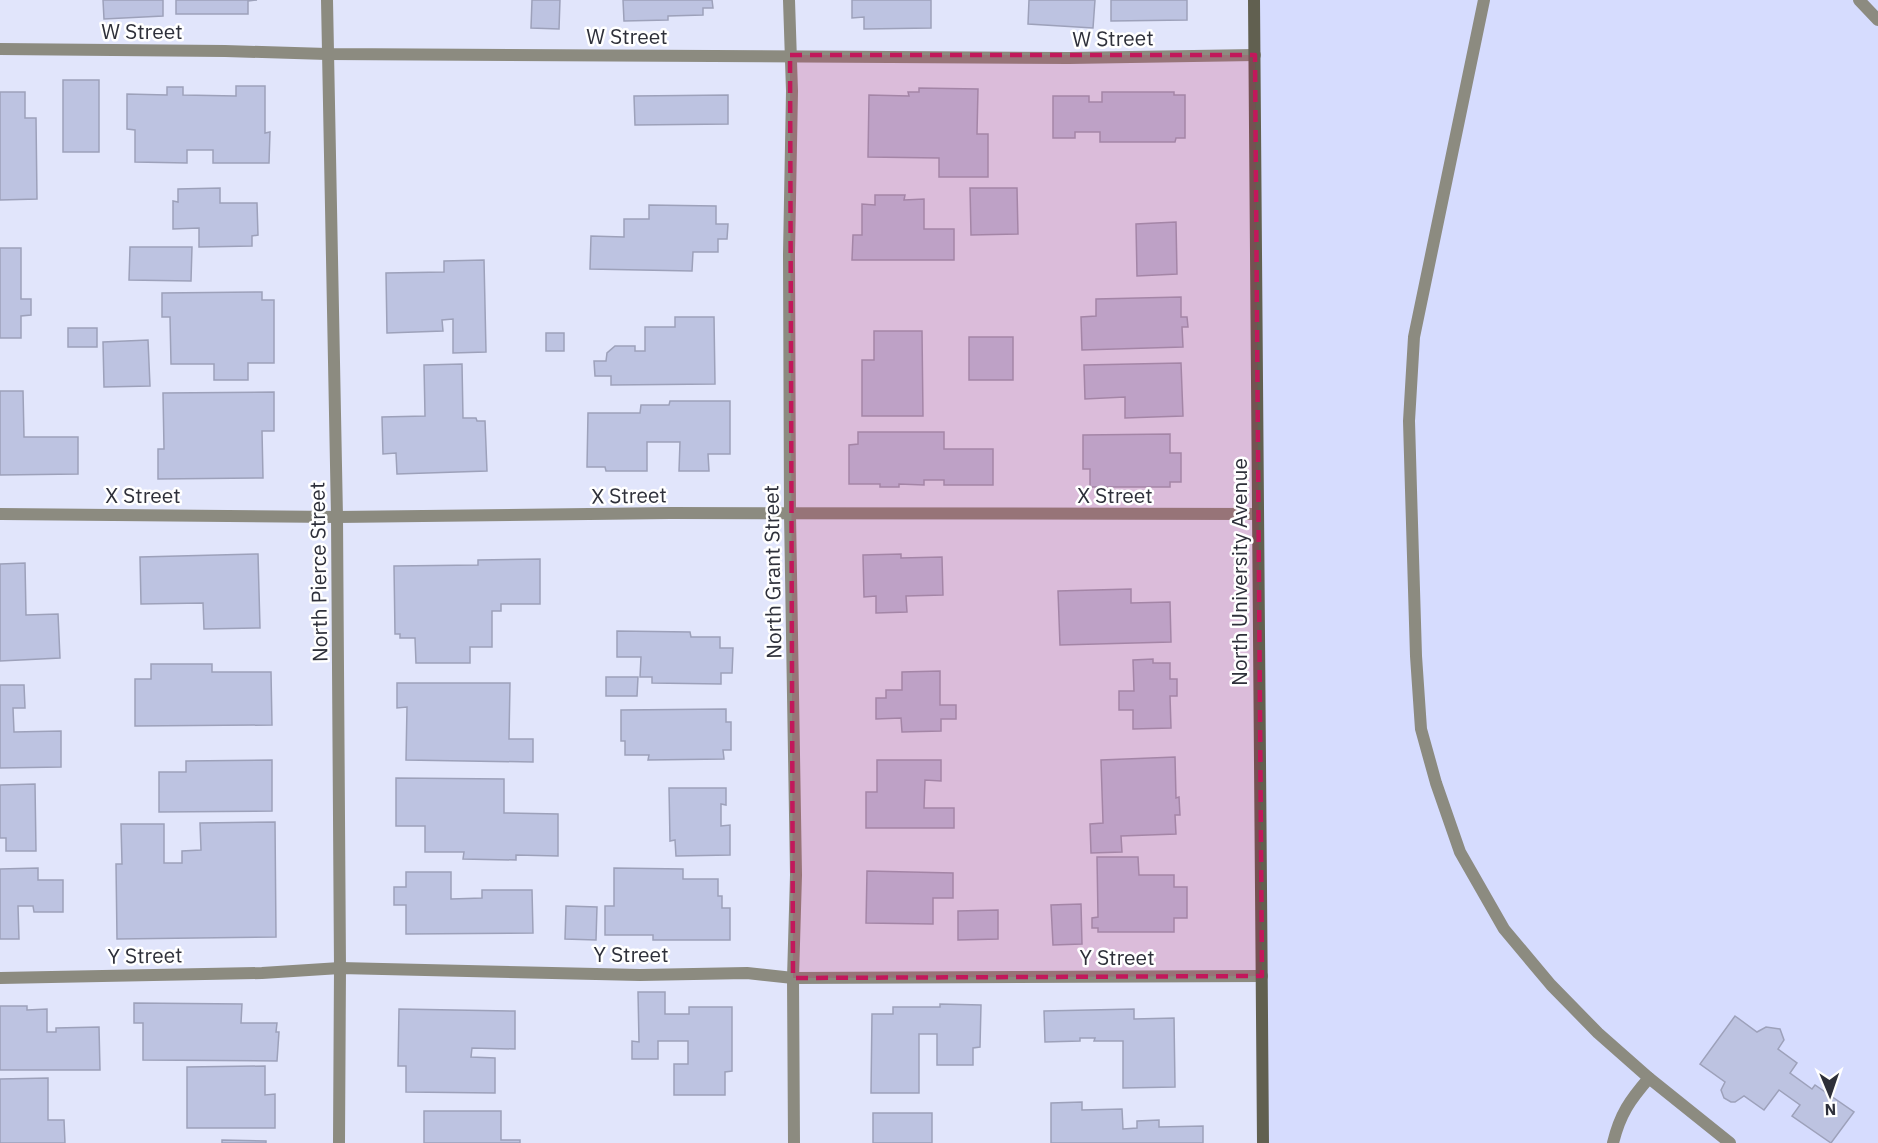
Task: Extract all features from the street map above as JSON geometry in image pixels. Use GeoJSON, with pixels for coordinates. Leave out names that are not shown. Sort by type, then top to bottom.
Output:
{"type":"FeatureCollection","features":[{"type":"Feature","properties":{"kind":"street","name":"North Pierce Street"},"geometry":{"type":"LineString","coordinates":[[327,0],[337,517],[339,1143]]}},
{"type":"Feature","properties":{"kind":"street","name":"North Grant Street"},"geometry":{"type":"LineString","coordinates":[[789,0],[792,91],[789,254],[790,514],[796,875],[793,978],[794,1143]]}},
{"type":"Feature","properties":{"kind":"street","name":"North University Avenue"},"geometry":{"type":"LineString","coordinates":[[1254,0],[1263,1143]]}},
{"type":"Feature","properties":{"kind":"street"},"geometry":{"type":"LineString","coordinates":[[1484,0],[1414,337],[1409,421],[1416,656],[1421,729],[1436,783],[1460,852],[1504,929],[1551,985],[1598,1034],[1730,1143]]}},
{"type":"Feature","properties":{"kind":"street"},"geometry":{"type":"LineString","coordinates":[[1859,0],[1878,20]]}},
{"type":"Feature","properties":{"kind":"street","name":"W Street"},"geometry":{"type":"LineString","coordinates":[[0,50],[1069,58],[1255,55]]}},
{"type":"Feature","properties":{"kind":"street","name":"X Street"},"geometry":{"type":"LineString","coordinates":[[0,514],[337,517],[670,513],[1258,514]]}},
{"type":"Feature","properties":{"kind":"street","name":"Y Street"},"geometry":{"type":"LineString","coordinates":[[0,978],[262,973],[340,968],[628,974],[747,973],[793,978],[1262,976]]}},
{"type":"Feature","properties":{"kind":"street"},"geometry":{"type":"LineString","coordinates":[[1613,1143],[1621,1115],[1649,1078]]}},
{"type":"Feature","properties":{"kind":"highlighted area"},"geometry":{"type":"Polygon","coordinates":[[[790,55],[1255,55],[1262,976],[793,978],[790,55]]]}},
{"type":"Feature","properties":{"kind":"shaded area"},"geometry":{"type":"Polygon","coordinates":[[[1255,0],[1878,0],[1878,1143],[1264,1143],[1255,0]]]}},
{"type":"Feature","properties":{"kind":"building"},"geometry":{"type":"Polygon","coordinates":[[[103,0],[163,0],[163,16],[104,19],[103,0]]]}},
{"type":"Feature","properties":{"kind":"building"},"geometry":{"type":"Polygon","coordinates":[[[176,0],[257,0],[248,1],[248,14],[176,14],[176,0]]]}},
{"type":"Feature","properties":{"kind":"building"},"geometry":{"type":"Polygon","coordinates":[[[532,0],[560,0],[559,29],[531,28],[532,0]]]}},
{"type":"Feature","properties":{"kind":"building"},"geometry":{"type":"Polygon","coordinates":[[[623,0],[712,0],[713,8],[703,8],[703,15],[668,16],[668,20],[624,21],[623,0]]]}},
{"type":"Feature","properties":{"kind":"building"},"geometry":{"type":"Polygon","coordinates":[[[852,0],[931,0],[931,28],[864,29],[864,17],[852,18],[852,0]]]}},
{"type":"Feature","properties":{"kind":"building"},"geometry":{"type":"Polygon","coordinates":[[[1029,0],[1095,0],[1093,28],[1028,24],[1029,0]]]}},
{"type":"Feature","properties":{"kind":"building"},"geometry":{"type":"Polygon","coordinates":[[[1111,0],[1187,0],[1187,20],[1111,21],[1111,0]]]}},
{"type":"Feature","properties":{"kind":"building"},"geometry":{"type":"Polygon","coordinates":[[[63,80],[99,80],[99,152],[63,152],[63,80]]]}},
{"type":"Feature","properties":{"kind":"building"},"geometry":{"type":"Polygon","coordinates":[[[236,86],[265,86],[265,133],[270,132],[269,163],[213,163],[213,150],[187,150],[187,163],[135,162],[135,130],[127,129],[127,94],[167,95],[167,87],[183,87],[183,95],[236,96],[236,86]]]}},
{"type":"Feature","properties":{"kind":"building"},"geometry":{"type":"Polygon","coordinates":[[[919,88],[978,89],[977,134],[988,134],[988,177],[939,177],[939,158],[868,157],[869,95],[909,96],[908,92],[919,92],[919,88]]]}},
{"type":"Feature","properties":{"kind":"building"},"geometry":{"type":"Polygon","coordinates":[[[0,92],[25,92],[25,118],[36,118],[37,199],[0,200],[0,92]]]}},
{"type":"Feature","properties":{"kind":"building"},"geometry":{"type":"Polygon","coordinates":[[[1102,92],[1174,92],[1174,95],[1185,95],[1185,138],[1176,138],[1175,142],[1100,142],[1100,132],[1075,132],[1075,138],[1053,138],[1053,96],[1089,96],[1089,102],[1102,102],[1102,92]]]}},
{"type":"Feature","properties":{"kind":"building"},"geometry":{"type":"Polygon","coordinates":[[[728,95],[728,124],[635,125],[634,96],[728,95]]]}},
{"type":"Feature","properties":{"kind":"building"},"geometry":{"type":"Polygon","coordinates":[[[220,188],[220,203],[257,203],[258,235],[252,236],[252,246],[199,247],[199,228],[173,229],[173,201],[178,202],[178,189],[220,188]]]}},
{"type":"Feature","properties":{"kind":"building"},"geometry":{"type":"Polygon","coordinates":[[[970,188],[1017,188],[1018,234],[971,235],[970,188]]]}},
{"type":"Feature","properties":{"kind":"building"},"geometry":{"type":"Polygon","coordinates":[[[875,195],[905,195],[904,200],[924,199],[924,229],[954,229],[954,260],[852,260],[853,235],[862,235],[862,204],[875,205],[875,195]]]}},
{"type":"Feature","properties":{"kind":"building"},"geometry":{"type":"Polygon","coordinates":[[[649,205],[716,206],[716,224],[728,224],[727,239],[718,239],[718,252],[693,252],[692,271],[590,269],[591,236],[624,237],[624,219],[649,219],[649,205]]]}},
{"type":"Feature","properties":{"kind":"building"},"geometry":{"type":"Polygon","coordinates":[[[1176,222],[1177,274],[1137,276],[1136,224],[1176,222]]]}},
{"type":"Feature","properties":{"kind":"building"},"geometry":{"type":"Polygon","coordinates":[[[130,247],[192,247],[191,281],[129,280],[130,247]]]}},
{"type":"Feature","properties":{"kind":"building"},"geometry":{"type":"Polygon","coordinates":[[[0,248],[21,248],[21,299],[31,299],[31,315],[21,316],[21,338],[0,338],[0,248]]]}},
{"type":"Feature","properties":{"kind":"building"},"geometry":{"type":"Polygon","coordinates":[[[484,260],[486,352],[453,353],[453,319],[442,320],[443,331],[387,333],[386,273],[444,272],[444,261],[484,260]]]}},
{"type":"Feature","properties":{"kind":"building"},"geometry":{"type":"Polygon","coordinates":[[[262,292],[262,300],[274,300],[274,363],[248,363],[248,380],[214,380],[214,364],[171,364],[170,317],[162,317],[162,293],[262,292]]]}},
{"type":"Feature","properties":{"kind":"building"},"geometry":{"type":"Polygon","coordinates":[[[1181,297],[1181,317],[1187,317],[1188,327],[1182,327],[1183,347],[1082,350],[1081,317],[1096,316],[1096,299],[1181,297]]]}},
{"type":"Feature","properties":{"kind":"building"},"geometry":{"type":"Polygon","coordinates":[[[675,317],[714,317],[715,384],[611,385],[611,376],[595,376],[594,361],[606,361],[607,353],[615,346],[635,346],[635,351],[645,351],[645,327],[675,327],[675,317]]]}},
{"type":"Feature","properties":{"kind":"building"},"geometry":{"type":"Polygon","coordinates":[[[68,328],[97,328],[97,347],[68,347],[68,328]]]}},
{"type":"Feature","properties":{"kind":"building"},"geometry":{"type":"Polygon","coordinates":[[[874,331],[922,331],[923,416],[862,416],[862,360],[874,360],[874,331]]]}},
{"type":"Feature","properties":{"kind":"building"},"geometry":{"type":"Polygon","coordinates":[[[546,333],[564,333],[564,351],[546,351],[546,333]]]}},
{"type":"Feature","properties":{"kind":"building"},"geometry":{"type":"Polygon","coordinates":[[[969,337],[1013,337],[1013,380],[969,380],[969,337]]]}},
{"type":"Feature","properties":{"kind":"building"},"geometry":{"type":"Polygon","coordinates":[[[148,340],[150,386],[104,387],[103,342],[148,340]]]}},
{"type":"Feature","properties":{"kind":"building"},"geometry":{"type":"Polygon","coordinates":[[[1181,363],[1183,416],[1125,418],[1125,397],[1085,399],[1084,365],[1181,363]]]}},
{"type":"Feature","properties":{"kind":"building"},"geometry":{"type":"Polygon","coordinates":[[[462,364],[463,418],[485,421],[487,471],[397,474],[396,453],[383,454],[382,417],[425,416],[424,365],[462,364]]]}},
{"type":"Feature","properties":{"kind":"building"},"geometry":{"type":"Polygon","coordinates":[[[0,391],[23,391],[24,437],[78,437],[78,474],[0,475],[0,391]]]}},
{"type":"Feature","properties":{"kind":"building"},"geometry":{"type":"Polygon","coordinates":[[[274,392],[274,431],[262,431],[263,478],[158,479],[158,449],[164,449],[163,393],[274,392]]]}},
{"type":"Feature","properties":{"kind":"building"},"geometry":{"type":"Polygon","coordinates":[[[670,401],[730,401],[730,454],[708,454],[709,471],[679,471],[680,442],[647,442],[647,471],[606,471],[605,467],[587,467],[588,413],[640,413],[641,405],[669,405],[670,401]]]}},
{"type":"Feature","properties":{"kind":"building"},"geometry":{"type":"Polygon","coordinates":[[[858,432],[944,432],[944,449],[993,449],[993,485],[944,485],[944,480],[924,480],[924,485],[899,484],[899,487],[880,487],[880,484],[849,484],[849,445],[858,444],[858,432]]]}},
{"type":"Feature","properties":{"kind":"building"},"geometry":{"type":"Polygon","coordinates":[[[1170,434],[1170,453],[1181,453],[1181,482],[1170,482],[1170,487],[1090,487],[1090,469],[1083,469],[1083,435],[1170,434]]]}},
{"type":"Feature","properties":{"kind":"building"},"geometry":{"type":"Polygon","coordinates":[[[258,554],[260,628],[204,629],[203,603],[141,604],[140,557],[258,554]]]}},
{"type":"Feature","properties":{"kind":"building"},"geometry":{"type":"Polygon","coordinates":[[[901,554],[901,558],[942,557],[943,595],[906,596],[907,612],[876,613],[876,596],[864,597],[863,555],[901,554]]]}},
{"type":"Feature","properties":{"kind":"building"},"geometry":{"type":"Polygon","coordinates":[[[540,559],[540,604],[501,604],[501,611],[492,611],[492,647],[470,647],[470,663],[416,663],[415,638],[400,638],[400,634],[395,634],[394,566],[478,565],[478,560],[540,559]]]}},
{"type":"Feature","properties":{"kind":"building"},"geometry":{"type":"Polygon","coordinates":[[[25,563],[26,615],[58,614],[60,658],[0,661],[0,564],[25,563]]]}},
{"type":"Feature","properties":{"kind":"building"},"geometry":{"type":"Polygon","coordinates":[[[1131,589],[1131,603],[1170,602],[1171,642],[1060,645],[1058,591],[1131,589]]]}},
{"type":"Feature","properties":{"kind":"building"},"geometry":{"type":"Polygon","coordinates":[[[617,631],[690,632],[691,637],[720,637],[720,648],[733,648],[732,673],[721,673],[721,684],[652,683],[652,677],[640,677],[641,657],[617,657],[617,631]]]}},
{"type":"Feature","properties":{"kind":"building"},"geometry":{"type":"Polygon","coordinates":[[[1153,659],[1153,663],[1170,663],[1170,679],[1177,679],[1177,696],[1170,696],[1171,728],[1133,729],[1133,710],[1119,710],[1119,691],[1134,691],[1133,660],[1153,659]]]}},
{"type":"Feature","properties":{"kind":"building"},"geometry":{"type":"Polygon","coordinates":[[[151,664],[212,664],[212,672],[271,672],[272,725],[135,726],[135,679],[151,679],[151,664]]]}},
{"type":"Feature","properties":{"kind":"building"},"geometry":{"type":"Polygon","coordinates":[[[940,671],[940,705],[956,705],[956,719],[941,719],[941,731],[902,732],[901,718],[876,719],[876,698],[886,698],[886,690],[902,690],[902,672],[940,671]]]}},
{"type":"Feature","properties":{"kind":"building"},"geometry":{"type":"Polygon","coordinates":[[[606,677],[638,677],[637,696],[606,696],[606,677]]]}},
{"type":"Feature","properties":{"kind":"building"},"geometry":{"type":"Polygon","coordinates":[[[397,683],[510,683],[509,739],[533,739],[533,762],[406,760],[407,707],[397,708],[397,683]]]}},
{"type":"Feature","properties":{"kind":"building"},"geometry":{"type":"Polygon","coordinates":[[[0,685],[24,685],[25,708],[13,708],[14,732],[61,731],[61,767],[0,768],[0,685]]]}},
{"type":"Feature","properties":{"kind":"building"},"geometry":{"type":"Polygon","coordinates":[[[726,709],[726,722],[731,722],[731,750],[723,750],[724,759],[648,760],[649,755],[625,755],[625,741],[621,741],[621,710],[726,709]]]}},
{"type":"Feature","properties":{"kind":"building"},"geometry":{"type":"Polygon","coordinates":[[[1175,757],[1176,798],[1179,797],[1180,815],[1175,815],[1176,834],[1121,836],[1122,852],[1091,853],[1090,824],[1103,823],[1101,760],[1175,757]]]}},
{"type":"Feature","properties":{"kind":"building"},"geometry":{"type":"Polygon","coordinates":[[[272,760],[272,811],[159,812],[159,772],[186,772],[186,761],[272,760]]]}},
{"type":"Feature","properties":{"kind":"building"},"geometry":{"type":"Polygon","coordinates":[[[877,760],[941,760],[941,781],[925,780],[924,808],[954,808],[954,828],[866,828],[866,792],[877,792],[877,760]]]}},
{"type":"Feature","properties":{"kind":"building"},"geometry":{"type":"Polygon","coordinates":[[[396,778],[504,779],[504,813],[558,814],[558,856],[516,855],[516,860],[463,859],[464,852],[425,852],[425,826],[396,826],[396,778]]]}},
{"type":"Feature","properties":{"kind":"building"},"geometry":{"type":"Polygon","coordinates":[[[35,784],[36,851],[6,851],[6,838],[0,838],[0,785],[35,784]]]}},
{"type":"Feature","properties":{"kind":"building"},"geometry":{"type":"Polygon","coordinates":[[[669,788],[726,788],[726,805],[721,804],[721,826],[730,825],[730,855],[676,856],[675,840],[670,841],[669,788]]]}},
{"type":"Feature","properties":{"kind":"building"},"geometry":{"type":"Polygon","coordinates":[[[275,822],[276,937],[117,939],[116,864],[122,864],[121,824],[164,824],[164,863],[182,863],[182,851],[201,850],[200,823],[275,822]]]}},
{"type":"Feature","properties":{"kind":"building"},"geometry":{"type":"Polygon","coordinates":[[[1097,857],[1138,857],[1139,875],[1174,875],[1174,887],[1187,887],[1187,918],[1174,918],[1174,932],[1098,932],[1098,928],[1092,928],[1092,918],[1098,917],[1097,857]]]}},
{"type":"Feature","properties":{"kind":"building"},"geometry":{"type":"Polygon","coordinates":[[[38,868],[38,880],[63,880],[63,912],[34,912],[33,906],[18,906],[19,939],[0,939],[0,869],[38,868]]]}},
{"type":"Feature","properties":{"kind":"building"},"geometry":{"type":"Polygon","coordinates":[[[614,868],[683,869],[683,879],[718,879],[718,896],[722,896],[722,908],[730,908],[730,940],[653,940],[653,935],[605,935],[605,906],[614,906],[614,868]]]}},
{"type":"Feature","properties":{"kind":"building"},"geometry":{"type":"Polygon","coordinates":[[[867,871],[953,873],[953,898],[933,898],[933,924],[866,923],[867,871]]]}},
{"type":"Feature","properties":{"kind":"building"},"geometry":{"type":"Polygon","coordinates":[[[406,872],[451,872],[451,899],[482,898],[482,890],[532,890],[533,933],[406,934],[406,905],[394,905],[394,887],[406,887],[406,872]]]}},
{"type":"Feature","properties":{"kind":"building"},"geometry":{"type":"Polygon","coordinates":[[[1081,904],[1082,944],[1053,945],[1051,905],[1081,904]]]}},
{"type":"Feature","properties":{"kind":"building"},"geometry":{"type":"Polygon","coordinates":[[[566,906],[597,907],[596,940],[565,939],[566,906]]]}},
{"type":"Feature","properties":{"kind":"building"},"geometry":{"type":"Polygon","coordinates":[[[998,910],[998,939],[958,940],[958,911],[998,910]]]}},
{"type":"Feature","properties":{"kind":"building"},"geometry":{"type":"Polygon","coordinates":[[[638,992],[665,992],[665,1014],[689,1014],[689,1007],[732,1007],[732,1071],[725,1072],[725,1095],[674,1095],[674,1064],[688,1064],[688,1041],[658,1041],[658,1059],[632,1059],[632,1041],[639,1042],[638,992]]]}},
{"type":"Feature","properties":{"kind":"building"},"geometry":{"type":"Polygon","coordinates":[[[134,1003],[242,1004],[241,1023],[277,1023],[276,1032],[279,1032],[277,1061],[143,1060],[143,1023],[134,1023],[134,1003]]]}},
{"type":"Feature","properties":{"kind":"building"},"geometry":{"type":"Polygon","coordinates":[[[940,1004],[981,1005],[980,1047],[973,1048],[973,1065],[937,1065],[937,1034],[919,1034],[919,1093],[871,1093],[872,1014],[893,1014],[893,1007],[940,1007],[940,1004]]]}},
{"type":"Feature","properties":{"kind":"building"},"geometry":{"type":"Polygon","coordinates":[[[0,1006],[27,1006],[27,1010],[47,1009],[47,1032],[56,1032],[56,1028],[99,1027],[100,1070],[0,1070],[0,1006]]]}},
{"type":"Feature","properties":{"kind":"building"},"geometry":{"type":"Polygon","coordinates":[[[399,1009],[515,1011],[515,1049],[472,1048],[471,1057],[495,1058],[495,1093],[406,1092],[406,1066],[398,1066],[399,1009]]]}},
{"type":"Feature","properties":{"kind":"building"},"geometry":{"type":"Polygon","coordinates":[[[1134,1009],[1134,1019],[1174,1018],[1175,1087],[1123,1088],[1123,1041],[1094,1041],[1095,1038],[1080,1038],[1080,1041],[1045,1042],[1044,1011],[1134,1009]]]}},
{"type":"Feature","properties":{"kind":"building"},"geometry":{"type":"Polygon","coordinates":[[[1735,1016],[1757,1032],[1766,1027],[1780,1029],[1784,1040],[1778,1049],[1797,1063],[1790,1073],[1812,1089],[1815,1085],[1854,1112],[1831,1143],[1792,1116],[1800,1105],[1779,1090],[1764,1110],[1744,1096],[1735,1102],[1724,1098],[1721,1090],[1725,1082],[1700,1064],[1735,1016]]]}},
{"type":"Feature","properties":{"kind":"building"},"geometry":{"type":"Polygon","coordinates":[[[265,1066],[265,1095],[275,1094],[275,1128],[187,1128],[187,1067],[265,1066]]]}},
{"type":"Feature","properties":{"kind":"building"},"geometry":{"type":"Polygon","coordinates":[[[48,1078],[48,1120],[64,1120],[65,1143],[0,1143],[0,1079],[48,1078]]]}},
{"type":"Feature","properties":{"kind":"building"},"geometry":{"type":"Polygon","coordinates":[[[1082,1102],[1082,1110],[1122,1109],[1123,1129],[1137,1128],[1137,1121],[1159,1120],[1159,1127],[1203,1126],[1203,1143],[1051,1143],[1051,1103],[1082,1102]]]}},
{"type":"Feature","properties":{"kind":"building"},"geometry":{"type":"Polygon","coordinates":[[[424,1111],[501,1111],[501,1140],[520,1140],[520,1143],[424,1143],[424,1111]]]}},
{"type":"Feature","properties":{"kind":"building"},"geometry":{"type":"Polygon","coordinates":[[[873,1113],[932,1113],[932,1143],[873,1143],[873,1113]]]}},
{"type":"Feature","properties":{"kind":"building"},"geometry":{"type":"Polygon","coordinates":[[[222,1140],[266,1141],[266,1143],[222,1143],[222,1140]]]}}]}
